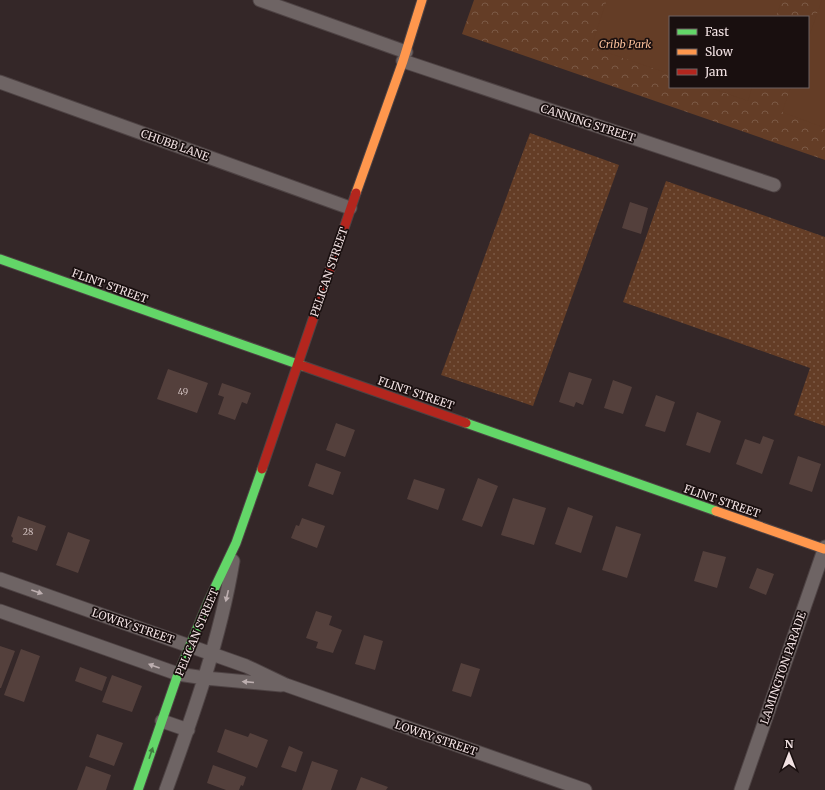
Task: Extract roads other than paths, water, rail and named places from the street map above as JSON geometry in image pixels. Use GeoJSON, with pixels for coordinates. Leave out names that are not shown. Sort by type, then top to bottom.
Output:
{"type":"FeatureCollection","features":[{"type":"Feature","properties":{"kind":"street","name":"CANNING STREET"},"geometry":{"type":"LineString","coordinates":[[260,0],[404,57],[774,185]]}},
{"type":"Feature","properties":{"kind":"street","name":"PELICAN STREET"},"geometry":{"type":"LineString","coordinates":[[138,790],[178,674],[236,543],[298,365],[350,208],[404,57],[422,0]]}},
{"type":"Feature","properties":{"kind":"street","name":"CHUBB LANE"},"geometry":{"type":"LineString","coordinates":[[0,82],[350,208]]}},
{"type":"Feature","properties":{"kind":"street","name":"FLINT STREET"},"geometry":{"type":"LineString","coordinates":[[0,259],[298,365],[824,548]]}},
{"type":"Feature","properties":{"kind":"street","name":"PELICAN STREET"},"geometry":{"type":"LineString","coordinates":[[166,790],[188,730],[212,654],[228,592],[236,543]]}},
{"type":"Feature","properties":{"kind":"street","name":"LAMINGTON PARADE"},"geometry":{"type":"LineString","coordinates":[[742,790],[824,548]]}},
{"type":"Feature","properties":{"kind":"street","name":"LOWRY STREET"},"geometry":{"type":"LineString","coordinates":[[0,579],[246,666],[286,685],[585,790]]}},
{"type":"Feature","properties":{"kind":"street","name":"LOWRY STREET"},"geometry":{"type":"LineString","coordinates":[[0,611],[178,674],[205,678],[286,685]]}},
{"type":"Feature","properties":{"kind":"street"},"geometry":{"type":"LineString","coordinates":[[162,721],[188,730]]}},
{"type":"Feature","properties":{"kind":"park label","name":"Cribb Park"},"geometry":{"type":"Point","coordinates":[625,44]}}]}
